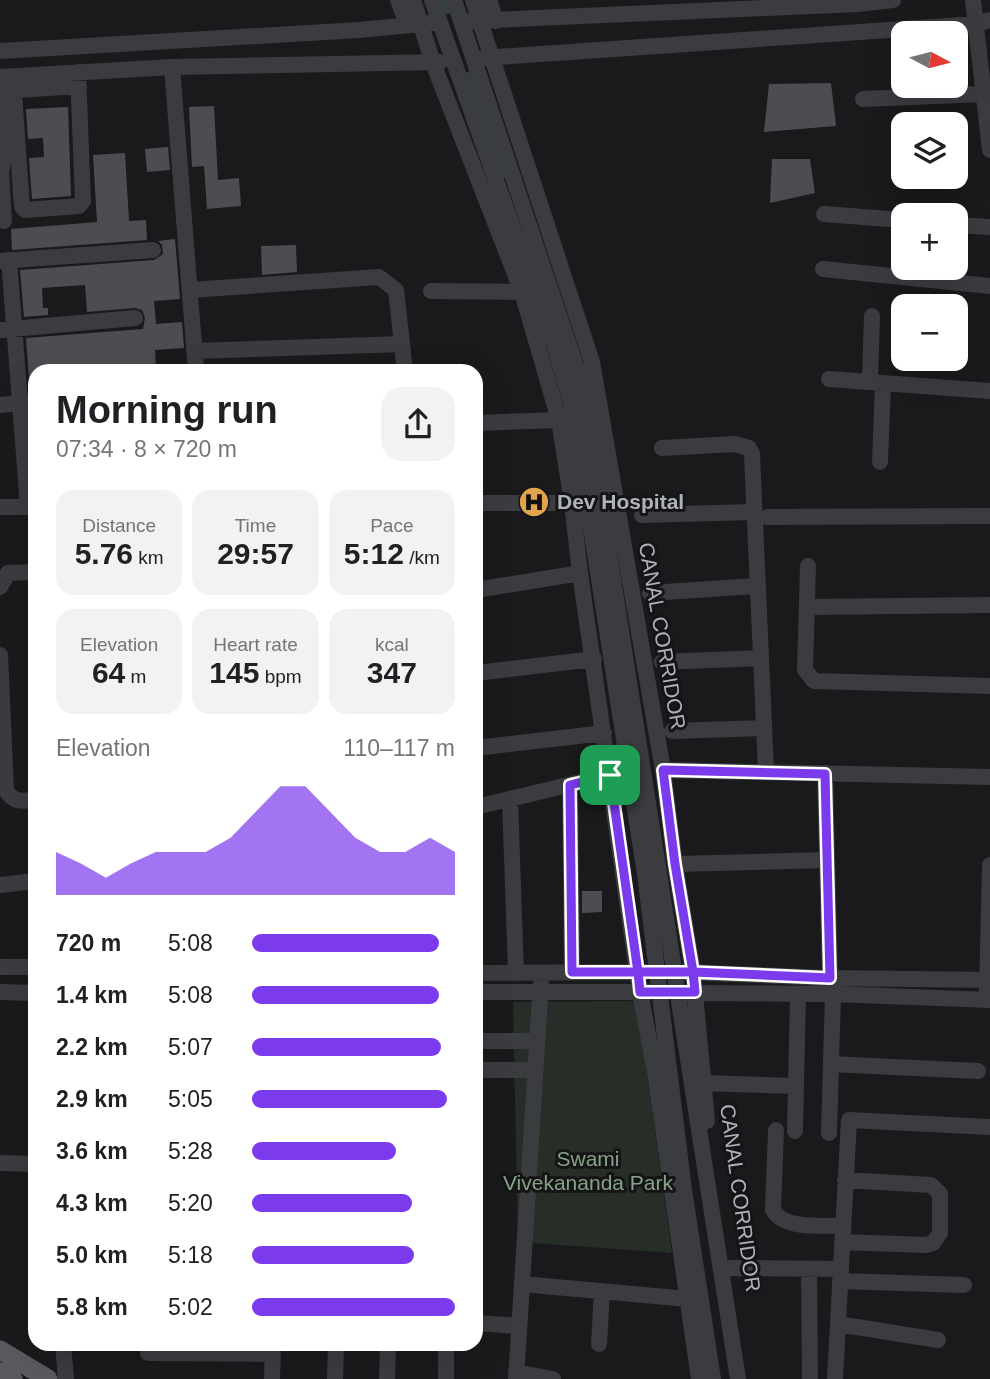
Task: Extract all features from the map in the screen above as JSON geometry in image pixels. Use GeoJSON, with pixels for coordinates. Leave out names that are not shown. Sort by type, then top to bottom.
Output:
{"type":"FeatureCollection","features":[{"type":"Feature","properties":{"kind":"main road"},"geometry":{"type":"LineString","coordinates":[[0,1350],[48,1379]]}},
{"type":"Feature","properties":{"kind":"main road"},"geometry":{"type":"LineString","coordinates":[[0,1372],[13,1379]]}},
{"type":"Feature","properties":{"kind":"street"},"geometry":{"type":"LineString","coordinates":[[398,0],[414,24],[433,63],[522,292],[559,420],[640,992],[655,1072],[699,1379]]}},
{"type":"Feature","properties":{"kind":"street"},"geometry":{"type":"LineString","coordinates":[[413,0],[414,24]]}},
{"type":"Feature","properties":{"kind":"street"},"geometry":{"type":"LineString","coordinates":[[432,0],[554,344],[572,406],[645,874],[684,1190],[713,1379]]}},
{"type":"Feature","properties":{"kind":"street"},"geometry":{"type":"LineString","coordinates":[[454,0],[583,387],[738,1379]]}},
{"type":"Feature","properties":{"kind":"street","name":"CANAL CORRIDOR"},"geometry":{"type":"LineString","coordinates":[[473,0],[488,21],[491,56],[592,362],[663,770],[693,972],[707,1126],[745,1379]]}},
{"type":"Feature","properties":{"kind":"street"},"geometry":{"type":"LineString","coordinates":[[488,21],[489,0]]}},
{"type":"Feature","properties":{"kind":"street"},"geometry":{"type":"LineString","coordinates":[[0,51],[171,42],[439,22],[857,4],[893,0]]}},
{"type":"Feature","properties":{"kind":"street"},"geometry":{"type":"LineString","coordinates":[[973,0],[983,22],[984,94],[990,150]]}},
{"type":"Feature","properties":{"kind":"street"},"geometry":{"type":"LineString","coordinates":[[78,79],[83,201],[79,206],[25,209],[21,194],[14,93],[17,90],[78,79],[172,67],[452,62],[491,56],[983,22]]}},
{"type":"Feature","properties":{"kind":"street"},"geometry":{"type":"LineString","coordinates":[[172,67],[195,364]]}},
{"type":"Feature","properties":{"kind":"street"},"geometry":{"type":"LineString","coordinates":[[4,221],[1,171],[6,152],[1,77],[78,79]]}},
{"type":"Feature","properties":{"kind":"street"},"geometry":{"type":"LineString","coordinates":[[863,99],[984,94]]}},
{"type":"Feature","properties":{"kind":"street"},"geometry":{"type":"LineString","coordinates":[[824,214],[891,219]]}},
{"type":"Feature","properties":{"kind":"street"},"geometry":{"type":"LineString","coordinates":[[968,226],[990,227]]}},
{"type":"Feature","properties":{"kind":"street"},"geometry":{"type":"LineString","coordinates":[[28,424],[27,403],[7,330],[5,260],[153,250]]}},
{"type":"Feature","properties":{"kind":"street"},"geometry":{"type":"LineString","coordinates":[[823,269],[990,286]]}},
{"type":"Feature","properties":{"kind":"street"},"geometry":{"type":"LineString","coordinates":[[190,289],[380,277],[396,290],[404,364]]}},
{"type":"Feature","properties":{"kind":"street"},"geometry":{"type":"LineString","coordinates":[[431,291],[522,292]]}},
{"type":"Feature","properties":{"kind":"street"},"geometry":{"type":"LineString","coordinates":[[872,316],[880,462]]}},
{"type":"Feature","properties":{"kind":"street"},"geometry":{"type":"LineString","coordinates":[[7,330],[135,318]]}},
{"type":"Feature","properties":{"kind":"street"},"geometry":{"type":"LineString","coordinates":[[194,351],[402,344]]}},
{"type":"Feature","properties":{"kind":"street"},"geometry":{"type":"LineString","coordinates":[[829,379],[990,391]]}},
{"type":"Feature","properties":{"kind":"street"},"geometry":{"type":"LineString","coordinates":[[0,405],[27,403]]}},
{"type":"Feature","properties":{"kind":"street"},"geometry":{"type":"LineString","coordinates":[[483,423],[559,420]]}},
{"type":"Feature","properties":{"kind":"street"},"geometry":{"type":"LineString","coordinates":[[662,448],[735,444],[748,448],[752,454],[761,514],[756,586],[766,771]]}},
{"type":"Feature","properties":{"kind":"street"},"geometry":{"type":"LineString","coordinates":[[483,503],[572,503]]}},
{"type":"Feature","properties":{"kind":"street"},"geometry":{"type":"LineString","coordinates":[[0,508],[28,507]]}},
{"type":"Feature","properties":{"kind":"street"},"geometry":{"type":"LineString","coordinates":[[642,515],[990,516]]}},
{"type":"Feature","properties":{"kind":"street"},"geometry":{"type":"LineString","coordinates":[[808,566],[806,670],[814,681],[990,686]]}},
{"type":"Feature","properties":{"kind":"street"},"geometry":{"type":"LineString","coordinates":[[0,587],[8,573],[28,572]]}},
{"type":"Feature","properties":{"kind":"street"},"geometry":{"type":"LineString","coordinates":[[483,589],[580,573]]}},
{"type":"Feature","properties":{"kind":"street"},"geometry":{"type":"LineString","coordinates":[[650,593],[756,586]]}},
{"type":"Feature","properties":{"kind":"street"},"geometry":{"type":"LineString","coordinates":[[807,607],[990,605]]}},
{"type":"Feature","properties":{"kind":"street"},"geometry":{"type":"LineString","coordinates":[[0,655],[6,790],[10,798],[19,802],[28,801]]}},
{"type":"Feature","properties":{"kind":"street"},"geometry":{"type":"LineString","coordinates":[[662,663],[761,658]]}},
{"type":"Feature","properties":{"kind":"street"},"geometry":{"type":"LineString","coordinates":[[483,672],[594,659]]}},
{"type":"Feature","properties":{"kind":"street"},"geometry":{"type":"LineString","coordinates":[[672,731],[764,728]]}},
{"type":"Feature","properties":{"kind":"street"},"geometry":{"type":"LineString","coordinates":[[483,747],[604,733]]}},
{"type":"Feature","properties":{"kind":"street"},"geometry":{"type":"LineString","coordinates":[[663,770],[990,777]]}},
{"type":"Feature","properties":{"kind":"street"},"geometry":{"type":"LineString","coordinates":[[825,774],[832,986],[829,1133]]}},
{"type":"Feature","properties":{"kind":"street"},"geometry":{"type":"LineString","coordinates":[[483,805],[610,775]]}},
{"type":"Feature","properties":{"kind":"street"},"geometry":{"type":"LineString","coordinates":[[570,785],[572,972]]}},
{"type":"Feature","properties":{"kind":"street"},"geometry":{"type":"LineString","coordinates":[[510,799],[516,973]]}},
{"type":"Feature","properties":{"kind":"street"},"geometry":{"type":"LineString","coordinates":[[675,864],[827,860]]}},
{"type":"Feature","properties":{"kind":"street"},"geometry":{"type":"LineString","coordinates":[[483,973],[693,972],[988,1000],[990,864]]}},
{"type":"Feature","properties":{"kind":"street"},"geometry":{"type":"LineString","coordinates":[[0,885],[28,882]]}},
{"type":"Feature","properties":{"kind":"street"},"geometry":{"type":"LineString","coordinates":[[0,967],[28,967]]}},
{"type":"Feature","properties":{"kind":"street"},"geometry":{"type":"LineString","coordinates":[[541,972],[516,1376],[552,1379]]}},
{"type":"Feature","properties":{"kind":"street"},"geometry":{"type":"LineString","coordinates":[[483,992],[798,994],[832,986],[988,980]]}},
{"type":"Feature","properties":{"kind":"street"},"geometry":{"type":"LineString","coordinates":[[0,992],[28,993]]}},
{"type":"Feature","properties":{"kind":"street"},"geometry":{"type":"LineString","coordinates":[[795,1132],[798,994]]}},
{"type":"Feature","properties":{"kind":"street"},"geometry":{"type":"LineString","coordinates":[[483,1041],[537,1041]]}},
{"type":"Feature","properties":{"kind":"street"},"geometry":{"type":"LineString","coordinates":[[831,1064],[978,1071]]}},
{"type":"Feature","properties":{"kind":"street"},"geometry":{"type":"LineString","coordinates":[[483,1070],[535,1070]]}},
{"type":"Feature","properties":{"kind":"street"},"geometry":{"type":"LineString","coordinates":[[703,1083],[796,1086]]}},
{"type":"Feature","properties":{"kind":"street"},"geometry":{"type":"LineString","coordinates":[[835,1379],[849,1120],[990,1127]]}},
{"type":"Feature","properties":{"kind":"street"},"geometry":{"type":"LineString","coordinates":[[776,1130],[774,1210],[777,1217],[842,1234],[926,1245],[933,1243],[940,1233],[940,1194],[931,1185],[845,1180]]}},
{"type":"Feature","properties":{"kind":"street"},"geometry":{"type":"LineString","coordinates":[[0,1163],[28,1164]]}},
{"type":"Feature","properties":{"kind":"street"},"geometry":{"type":"LineString","coordinates":[[729,1268],[809,1269],[841,1275],[964,1285]]}},
{"type":"Feature","properties":{"kind":"street"},"geometry":{"type":"LineString","coordinates":[[809,1269],[810,1379]]}},
{"type":"Feature","properties":{"kind":"street"},"geometry":{"type":"LineString","coordinates":[[522,1284],[688,1299]]}},
{"type":"Feature","properties":{"kind":"street"},"geometry":{"type":"LineString","coordinates":[[599,1344],[602,1291]]}},
{"type":"Feature","properties":{"kind":"street"},"geometry":{"type":"LineString","coordinates":[[483,1324],[519,1326]]}},
{"type":"Feature","properties":{"kind":"street"},"geometry":{"type":"LineString","coordinates":[[838,1324],[938,1339]]}},
{"type":"Feature","properties":{"kind":"street"},"geometry":{"type":"LineString","coordinates":[[64,1351],[66,1379]]}},
{"type":"Feature","properties":{"kind":"street"},"geometry":{"type":"LineString","coordinates":[[148,1353],[210,1351]]}},
{"type":"Feature","properties":{"kind":"street"},"geometry":{"type":"LineString","coordinates":[[272,1351],[272,1379]]}},
{"type":"Feature","properties":{"kind":"street"},"geometry":{"type":"LineString","coordinates":[[335,1379],[336,1351]]}},
{"type":"Feature","properties":{"kind":"street"},"geometry":{"type":"LineString","coordinates":[[387,1379],[388,1351]]}},
{"type":"Feature","properties":{"kind":"street"},"geometry":{"type":"LineString","coordinates":[[446,1351],[446,1379]]}},
{"type":"Feature","properties":{"kind":"green space","name":"Swami Vivekananda Park"},"geometry":{"type":"Polygon","coordinates":[[[637,1001],[672,1253],[518,1242],[513,1002],[637,1001]]]}},
{"type":"Feature","properties":{"kind":"building"},"geometry":{"type":"Polygon","coordinates":[[[831,83],[836,126],[764,132],[769,84],[831,83]]]}},
{"type":"Feature","properties":{"kind":"building"},"geometry":{"type":"Polygon","coordinates":[[[214,106],[218,180],[239,178],[241,206],[207,209],[204,166],[192,167],[189,107],[214,106]]]}},
{"type":"Feature","properties":{"kind":"building"},"geometry":{"type":"Polygon","coordinates":[[[68,107],[71,196],[32,199],[29,158],[44,157],[43,138],[28,139],[26,109],[68,107]]]}},
{"type":"Feature","properties":{"kind":"building"},"geometry":{"type":"Polygon","coordinates":[[[168,147],[170,170],[147,172],[145,149],[168,147]]]}},
{"type":"Feature","properties":{"kind":"building"},"geometry":{"type":"Polygon","coordinates":[[[125,153],[129,221],[146,220],[147,240],[12,250],[11,229],[97,222],[93,155],[125,153]]]}},
{"type":"Feature","properties":{"kind":"building"},"geometry":{"type":"Polygon","coordinates":[[[772,159],[810,159],[815,193],[770,203],[772,159]]]}},
{"type":"Feature","properties":{"kind":"building"},"geometry":{"type":"Polygon","coordinates":[[[175,239],[180,299],[154,301],[156,324],[182,322],[184,348],[155,350],[156,364],[28,365],[26,338],[143,329],[145,318],[142,310],[135,308],[87,312],[85,285],[42,288],[43,308],[48,308],[48,315],[24,317],[20,270],[154,260],[163,254],[162,245],[158,241],[175,239]]]}},
{"type":"Feature","properties":{"kind":"building"},"geometry":{"type":"Polygon","coordinates":[[[296,245],[297,272],[262,275],[261,246],[296,245]]]}},
{"type":"Feature","properties":{"kind":"building"},"geometry":{"type":"Polygon","coordinates":[[[582,891],[602,891],[602,912],[582,913],[582,891]]]}},
{"type":"Feature","properties":{"kind":"waterway"},"geometry":{"type":"LineString","coordinates":[[445,0],[447,7]]}},
{"type":"Feature","properties":{"kind":"waterway"},"geometry":{"type":"LineString","coordinates":[[471,78],[503,171]]}},
{"type":"Feature","properties":{"kind":"place","name":"Dev Hospital"},"geometry":{"type":"Point","coordinates":[534,502]}},
{"type":"Feature","properties":{"kind":"route"},"geometry":{"type":"LineString","coordinates":[[610,775],[570,785],[572,972],[638,972],[693,972],[663,770],[766,771],[825,774],[830,978],[693,972],[695,992],[640,992],[638,972],[610,775]]}}]}
